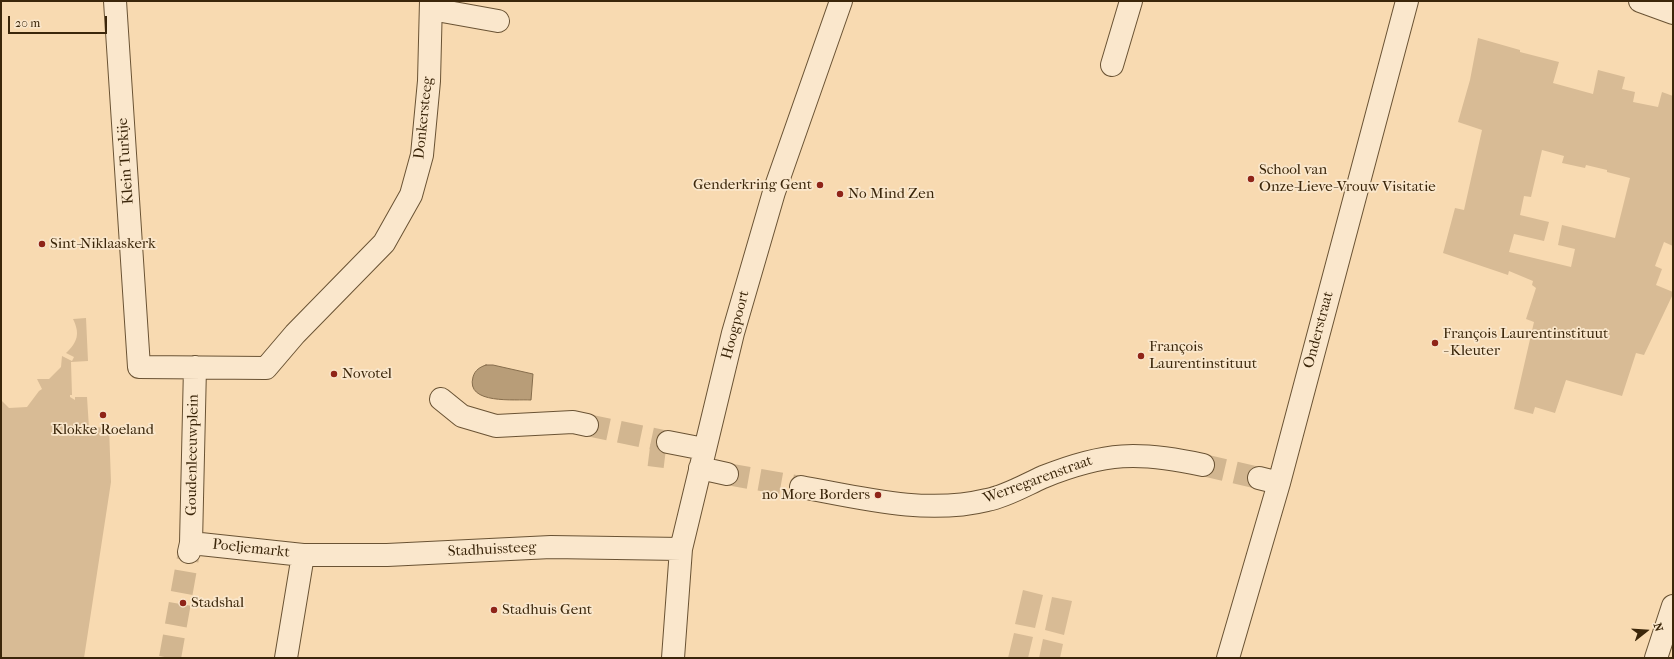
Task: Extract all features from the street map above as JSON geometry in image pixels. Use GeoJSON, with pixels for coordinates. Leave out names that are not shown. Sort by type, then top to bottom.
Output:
{"type":"FeatureCollection","features":[{"type":"Feature","properties":{"kind":"street","name":"Klein Turkije"},"geometry":{"type":"LineString","coordinates":[[115,1],[138,366],[195,367]]}},
{"type":"Feature","properties":{"kind":"street","name":"Hoogpoort"},"geometry":{"type":"LineString","coordinates":[[673,658],[681,549],[733,333],[774,192],[841,1]]}},
{"type":"Feature","properties":{"kind":"street"},"geometry":{"type":"LineString","coordinates":[[1112,66],[1132,1]]}},
{"type":"Feature","properties":{"kind":"street","name":"Onderstraat"},"geometry":{"type":"LineString","coordinates":[[1228,658],[1269,480],[1407,1]]}},
{"type":"Feature","properties":{"kind":"street"},"geometry":{"type":"LineString","coordinates":[[1640,1],[1673,13]]}},
{"type":"Feature","properties":{"kind":"street"},"geometry":{"type":"LineString","coordinates":[[431,5],[498,21]]}},
{"type":"Feature","properties":{"kind":"street","name":"Donkersteeg"},"geometry":{"type":"LineString","coordinates":[[195,367],[266,368],[295,334],[384,243],[411,195],[422,155],[429,81],[431,5]]}},
{"type":"Feature","properties":{"kind":"street","name":"Goudenleeuwplein"},"geometry":{"type":"LineString","coordinates":[[190,547],[195,367]]}},
{"type":"Feature","properties":{"kind":"street"},"geometry":{"type":"LineString","coordinates":[[441,399],[462,416],[496,426],[573,422],[587,425]]}},
{"type":"Feature","properties":{"kind":"street"},"geometry":{"type":"LineString","coordinates":[[670,448],[702,459],[727,474]]}},
{"type":"Feature","properties":{"kind":"street","name":"Werregarenstraat"},"geometry":{"type":"LineString","coordinates":[[801,487],[888,502],[947,506],[988,500],[1012,492],[1071,466],[1100,458],[1125,455],[1145,455],[1174,459],[1203,466]]}},
{"type":"Feature","properties":{"kind":"street","name":"Poeljemarkt"},"geometry":{"type":"LineString","coordinates":[[190,547],[303,555],[286,658]]}},
{"type":"Feature","properties":{"kind":"street","name":"Stadhuissteeg"},"geometry":{"type":"LineString","coordinates":[[303,555],[387,555],[551,547],[681,549]]}},
{"type":"Feature","properties":{"kind":"street"},"geometry":{"type":"LineString","coordinates":[[1656,658],[1673,606]]}},
{"type":"Feature","properties":{"kind":"shaded area"},"geometry":{"type":"Polygon","coordinates":[[[1478,38],[1520,50],[1520,52],[1559,62],[1553,83],[1593,94],[1598,70],[1625,77],[1622,89],[1635,92],[1633,102],[1658,107],[1662,92],[1673,96],[1673,246],[1664,242],[1655,266],[1662,269],[1656,285],[1673,292],[1673,294],[1644,355],[1636,353],[1622,396],[1566,380],[1555,413],[1535,407],[1533,414],[1514,409],[1534,322],[1526,319],[1536,288],[1532,285],[1533,281],[1509,271],[1508,275],[1443,253],[1455,208],[1464,210],[1482,130],[1458,122],[1470,80],[1478,38]],[[1542,150],[1531,197],[1524,196],[1520,215],[1549,222],[1544,241],[1514,234],[1509,252],[1571,267],[1575,249],[1558,245],[1562,225],[1615,238],[1630,178],[1586,165],[1585,168],[1562,163],[1564,156],[1542,150]]]}},
{"type":"Feature","properties":{"kind":"shaded area"},"geometry":{"type":"Polygon","coordinates":[[[86,318],[88,361],[71,362],[72,395],[70,395],[70,397],[75,400],[75,397],[87,397],[89,428],[109,427],[111,482],[84,658],[1,658],[1,400],[9,408],[27,407],[42,389],[37,379],[49,379],[61,367],[62,356],[72,361],[74,357],[66,353],[73,345],[77,337],[77,329],[73,319],[86,318]]]}},
{"type":"Feature","properties":{"kind":"shaded area"},"geometry":{"type":"Polygon","coordinates":[[[486,365],[493,365],[533,374],[531,400],[493,399],[477,392],[473,386],[473,377],[478,369],[486,365]]]}},
{"type":"Feature","properties":{"kind":"shaded area"},"geometry":{"type":"Polygon","coordinates":[[[1023,590],[1043,595],[1035,628],[1015,624],[1023,590]]]}},
{"type":"Feature","properties":{"kind":"shaded area"},"geometry":{"type":"Polygon","coordinates":[[[1052,597],[1072,601],[1064,635],[1045,630],[1052,597]]]}},
{"type":"Feature","properties":{"kind":"shaded area"},"geometry":{"type":"Polygon","coordinates":[[[1014,633],[1033,637],[1028,658],[1008,658],[1014,633]]]}},
{"type":"Feature","properties":{"kind":"shaded area"},"geometry":{"type":"Polygon","coordinates":[[[1043,639],[1063,644],[1060,658],[1039,658],[1043,639]]]}},
{"type":"Feature","properties":{"kind":"tunnel"},"geometry":{"type":"LineString","coordinates":[[587,425],[668,442]]}},
{"type":"Feature","properties":{"kind":"tunnel"},"geometry":{"type":"LineString","coordinates":[[649,455],[665,457]]}},
{"type":"Feature","properties":{"kind":"tunnel"},"geometry":{"type":"LineString","coordinates":[[1203,465],[1259,478]]}},
{"type":"Feature","properties":{"kind":"tunnel"},"geometry":{"type":"LineString","coordinates":[[727,474],[801,487]]}},
{"type":"Feature","properties":{"kind":"tunnel"},"geometry":{"type":"LineString","coordinates":[[170,658],[189,552]]}},
{"type":"Feature","properties":{"kind":"place","name":"School van Onze-Lieve-Vrouw Visitatie"},"geometry":{"type":"Point","coordinates":[1251,179]}},
{"type":"Feature","properties":{"kind":"place","name":"Genderkring Gent"},"geometry":{"type":"Point","coordinates":[820,185]}},
{"type":"Feature","properties":{"kind":"place","name":"No Mind Zen"},"geometry":{"type":"Point","coordinates":[840,194]}},
{"type":"Feature","properties":{"kind":"place","name":"Sint-Niklaaskerk"},"geometry":{"type":"Point","coordinates":[42,244]}},
{"type":"Feature","properties":{"kind":"place","name":"François Laurentinstituut - Kleuter"},"geometry":{"type":"Point","coordinates":[1435,343]}},
{"type":"Feature","properties":{"kind":"place","name":"François Laurentinstituut"},"geometry":{"type":"Point","coordinates":[1141,356]}},
{"type":"Feature","properties":{"kind":"place","name":"Novotel"},"geometry":{"type":"Point","coordinates":[334,374]}},
{"type":"Feature","properties":{"kind":"place","name":"Klokke Roeland"},"geometry":{"type":"Point","coordinates":[103,415]}},
{"type":"Feature","properties":{"kind":"place","name":"no More Borders"},"geometry":{"type":"Point","coordinates":[878,495]}},
{"type":"Feature","properties":{"kind":"place","name":"Stadshal"},"geometry":{"type":"Point","coordinates":[183,603]}},
{"type":"Feature","properties":{"kind":"place","name":"Stadhuis Gent"},"geometry":{"type":"Point","coordinates":[494,610]}}]}
